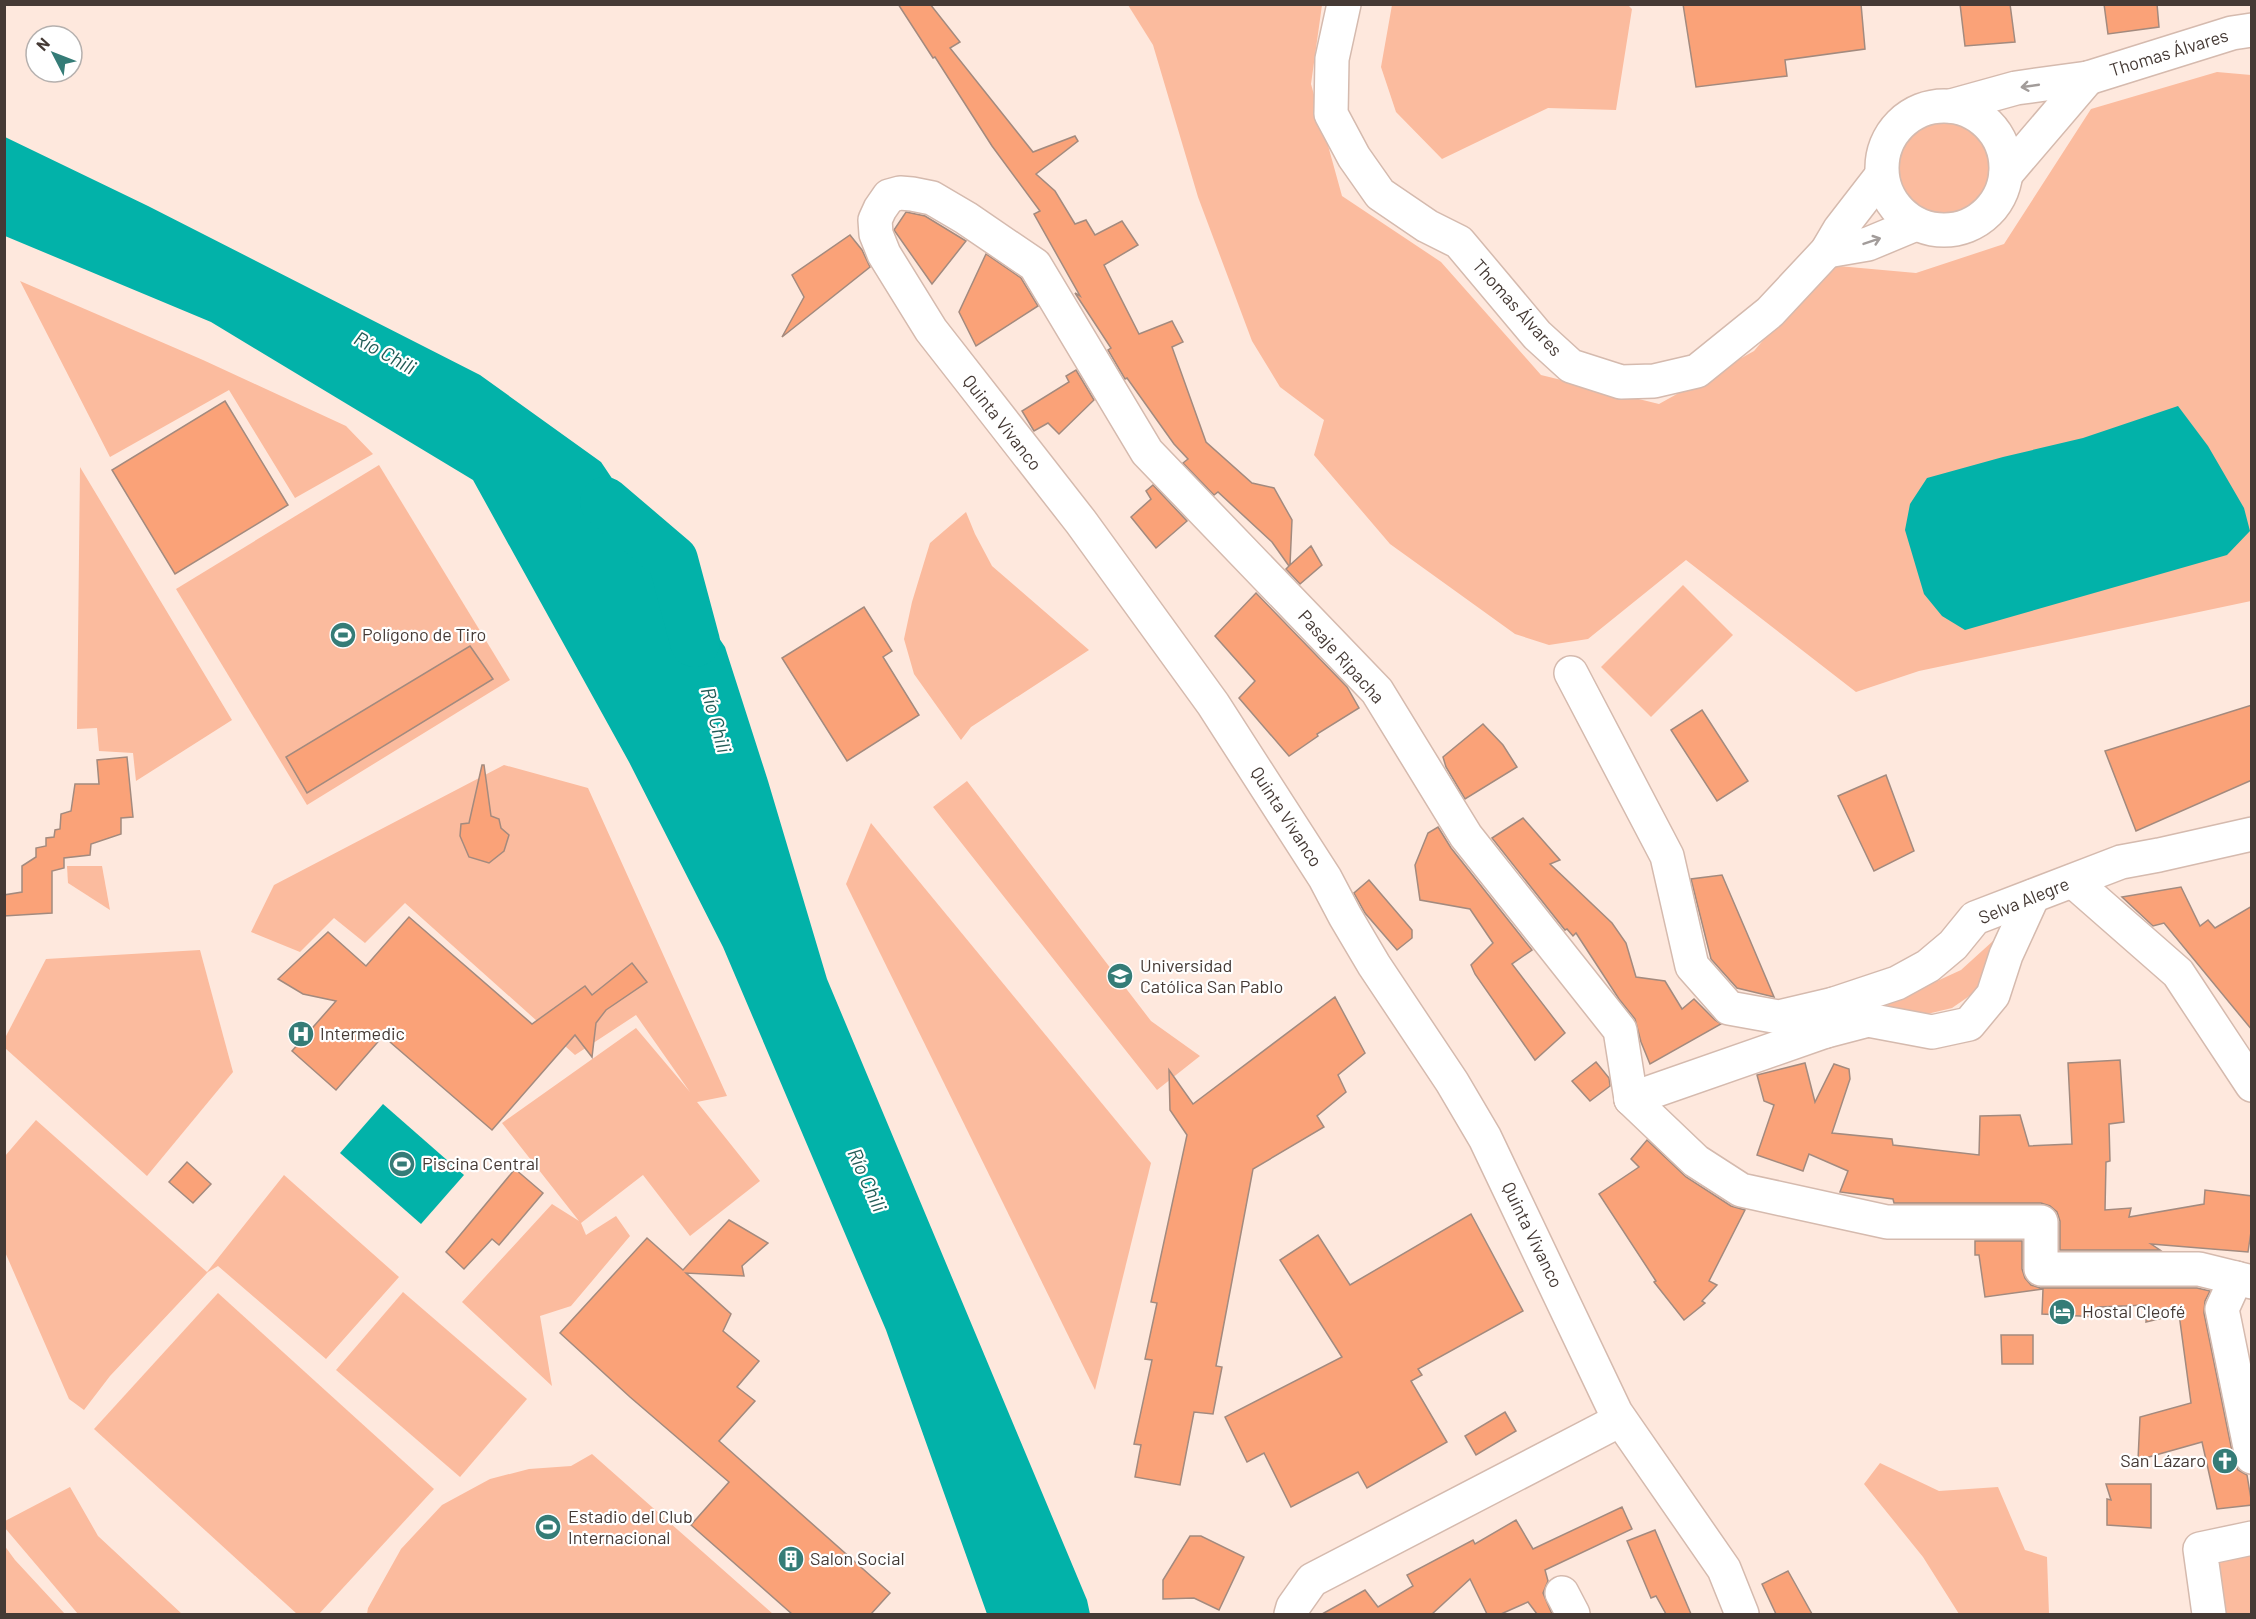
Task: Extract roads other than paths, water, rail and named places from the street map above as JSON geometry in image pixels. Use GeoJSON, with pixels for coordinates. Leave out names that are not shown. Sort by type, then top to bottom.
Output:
{"type":"FeatureCollection","features":[{"type":"Feature","properties":{"kind":"street","name":"Thomas Álvares"},"geometry":{"type":"LineString","coordinates":[[1344,4],[1332,59],[1331,114],[1354,157],[1380,194],[1427,226],[1459,242],[1537,335],[1571,366],[1621,382],[1654,381],[1697,371],[1770,312],[1827,251],[1840,229],[1881,176]]}},
{"type":"Feature","properties":{"kind":"street","name":"Thomas Álvares"},"geometry":{"type":"LineString","coordinates":[[1951,106],[2016,88],[2088,78],[2245,24]]}},
{"type":"Feature","properties":{"kind":"street","name":"Thomas Álvares"},"geometry":{"type":"LineString","coordinates":[[2006,174],[2088,78]]}},
{"type":"Feature","properties":{"kind":"street"},"geometry":{"type":"LineString","coordinates":[[1951,106],[1970,110],[1986,121],[1999,136],[2006,155],[2006,174],[2002,191],[1994,206],[1981,218],[1966,226],[1941,230],[1916,224],[1902,213],[1890,200],[1881,176],[1887,144],[1898,127],[1913,114],[1931,107],[1951,106]]}},
{"type":"Feature","properties":{"kind":"street","name":"Quinta Vivanco"},"geometry":{"type":"LineString","coordinates":[[1035,265],[932,198],[906,194],[890,196],[875,220],[876,234],[884,254],[931,330],[1081,522],[1213,704],[1325,878],[1374,964],[1452,1082],[1485,1138],[1620,1420],[1724,1569],[1742,1614]]}},
{"type":"Feature","properties":{"kind":"street"},"geometry":{"type":"LineString","coordinates":[[1827,251],[1868,244],[1916,224]]}},
{"type":"Feature","properties":{"kind":"street","name":"Pasaje Ripacha"},"geometry":{"type":"LineString","coordinates":[[1035,265],[1147,452],[1377,691],[1466,836],[1620,1030],[1631,1099]]}},
{"type":"Feature","properties":{"kind":"street"},"geometry":{"type":"LineString","coordinates":[[1571,673],[1667,856],[1692,966],[1729,1008],[1779,1017],[1868,1020],[1932,1032],[1969,1024],[1993,995],[2010,946],[2033,896]]}},
{"type":"Feature","properties":{"kind":"street","name":"Selva Alegre"},"geometry":{"type":"LineString","coordinates":[[1631,1099],[1830,1018],[1897,983],[1928,966],[1953,945],[1975,918],[2121,862],[2252,834]]}},
{"type":"Feature","properties":{"kind":"street"},"geometry":{"type":"LineString","coordinates":[[2073,881],[2178,973],[2252,1085]]}},
{"type":"Feature","properties":{"kind":"street"},"geometry":{"type":"LineString","coordinates":[[1631,1099],[1696,1161],[1741,1190],[1887,1222],[2041,1222],[2041,1269],[2199,1269],[2244,1280],[2222,1309],[2252,1457]]}},
{"type":"Feature","properties":{"kind":"street"},"geometry":{"type":"LineString","coordinates":[[1291,1614],[1293,1607],[1312,1580],[1620,1420]]}},
{"type":"Feature","properties":{"kind":"street"},"geometry":{"type":"LineString","coordinates":[[2209,1614],[2200,1549],[2252,1538]]}},
{"type":"Feature","properties":{"kind":"water"},"geometry":{"type":"Polygon","coordinates":[[[5,137],[148,206],[480,375],[601,462],[725,647],[827,979],[1087,1600],[1090,1614],[987,1614],[886,1330],[723,947],[629,762],[473,480],[211,322],[5,236],[5,137]]]}},
{"type":"Feature","properties":{"kind":"water"},"geometry":{"type":"Polygon","coordinates":[[[2178,406],[2208,446],[2244,508],[2250,531],[2227,555],[1965,630],[1942,616],[1924,594],[1905,530],[1910,504],[1927,478],[2083,438],[2178,406]]]}},
{"type":"Feature","properties":{"kind":"water","name":"Piscina Central"},"geometry":{"type":"Polygon","coordinates":[[[383,1104],[464,1175],[421,1224],[340,1153],[383,1104]]]}},
{"type":"Feature","properties":{"kind":"waterway","name":"Río Chili"},"geometry":{"type":"LineString","coordinates":[[605,502],[673,560],[695,642]]}},
{"type":"Feature","properties":{"kind":"place","name":"Polígono de Tiro"},"geometry":{"type":"Point","coordinates":[343,635]}},
{"type":"Feature","properties":{"kind":"place","name":"Universidad Católica San Pablo"},"geometry":{"type":"Point","coordinates":[1120,976]}},
{"type":"Feature","properties":{"kind":"place","name":"Intermedic"},"geometry":{"type":"Point","coordinates":[301,1034]}},
{"type":"Feature","properties":{"kind":"place","name":"Piscina Central"},"geometry":{"type":"Point","coordinates":[402,1164]}},
{"type":"Feature","properties":{"kind":"place","name":"Hostal Cleofé"},"geometry":{"type":"Point","coordinates":[2062,1312]}},
{"type":"Feature","properties":{"kind":"place","name":"San Lázaro"},"geometry":{"type":"Point","coordinates":[2225,1461]}},
{"type":"Feature","properties":{"kind":"place","name":"Estadio del Club Internacional"},"geometry":{"type":"Point","coordinates":[548,1527]}},
{"type":"Feature","properties":{"kind":"place","name":"Salon Social"},"geometry":{"type":"Point","coordinates":[791,1559]}}]}
